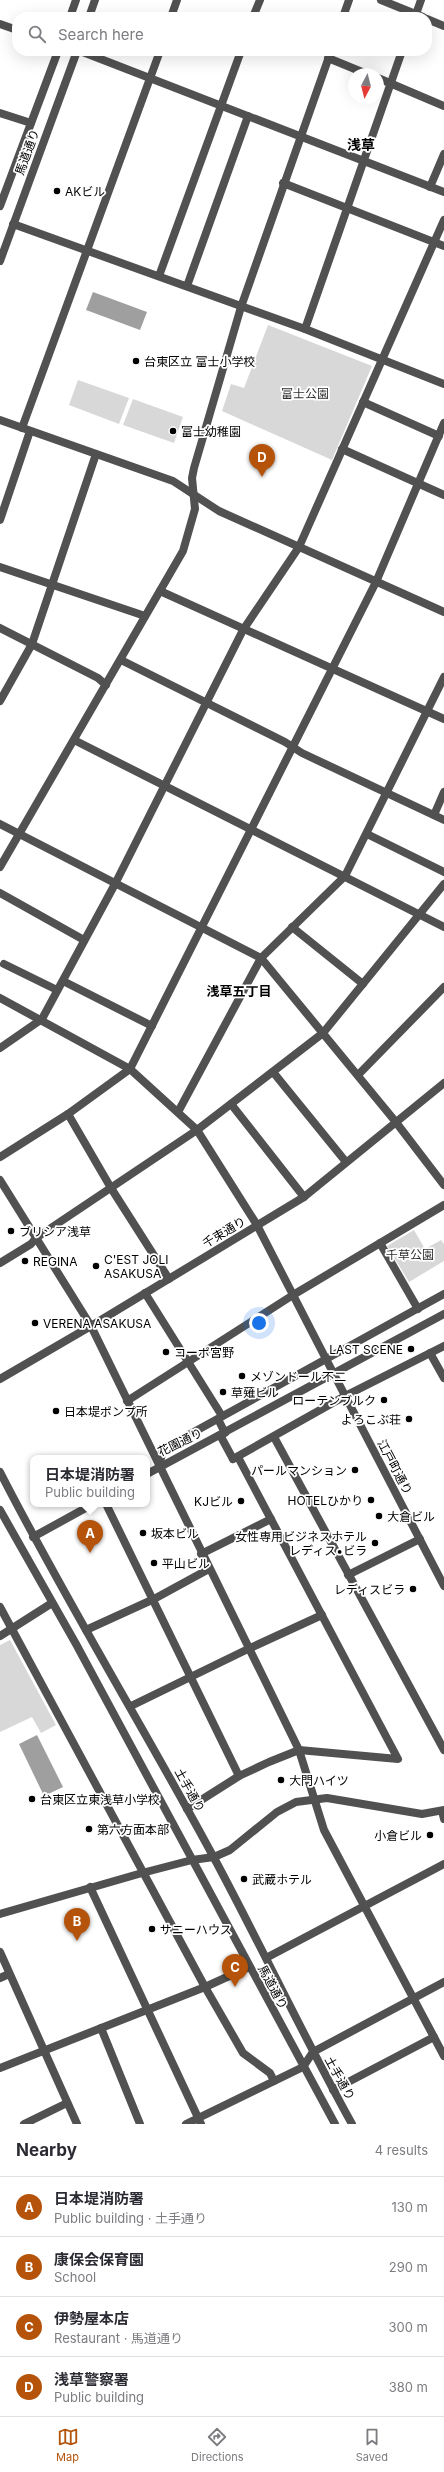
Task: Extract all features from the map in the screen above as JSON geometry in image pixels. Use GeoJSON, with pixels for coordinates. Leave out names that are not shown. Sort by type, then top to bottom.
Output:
{"type":"FeatureCollection","features":[{"type":"Feature","properties":{"kind":"street"},"geometry":{"type":"LineString","coordinates":[[72,12],[76,0]]}},
{"type":"Feature","properties":{"kind":"street"},"geometry":{"type":"LineString","coordinates":[[91,12],[95,0]]}},
{"type":"Feature","properties":{"kind":"street"},"geometry":{"type":"LineString","coordinates":[[173,12],[177,0]]}},
{"type":"Feature","properties":{"kind":"street"},"geometry":{"type":"LineString","coordinates":[[255,12],[260,0]]}},
{"type":"Feature","properties":{"kind":"street"},"geometry":{"type":"LineString","coordinates":[[345,12],[350,0]]}},
{"type":"Feature","properties":{"kind":"street"},"geometry":{"type":"LineString","coordinates":[[381,0],[409,12]]}},
{"type":"Feature","properties":{"kind":"street"},"geometry":{"type":"LineString","coordinates":[[419,12],[421,0]]}},
{"type":"Feature","properties":{"kind":"street"},"geometry":{"type":"LineString","coordinates":[[432,20],[444,26]]}},
{"type":"Feature","properties":{"kind":"street"},"geometry":{"type":"LineString","coordinates":[[0,24],[12,28]]}},
{"type":"Feature","properties":{"kind":"street","name":"馬道通り"},"geometry":{"type":"LineString","coordinates":[[0,206],[56,56]]}},
{"type":"Feature","properties":{"kind":"street","name":"馬道通り"},"geometry":{"type":"LineString","coordinates":[[0,261],[76,56]]}},
{"type":"Feature","properties":{"kind":"street"},"geometry":{"type":"LineString","coordinates":[[91,56],[300,135],[444,192]]}},
{"type":"Feature","properties":{"kind":"street"},"geometry":{"type":"LineString","coordinates":[[22,428],[158,56]]}},
{"type":"Feature","properties":{"kind":"street"},"geometry":{"type":"LineString","coordinates":[[159,276],[239,56]]}},
{"type":"Feature","properties":{"kind":"street"},"geometry":{"type":"LineString","coordinates":[[0,867],[183,551],[195,508],[194,468],[240,306],[328,56]]}},
{"type":"Feature","properties":{"kind":"street"},"geometry":{"type":"LineString","coordinates":[[333,56],[356,68]]}},
{"type":"Feature","properties":{"kind":"street"},"geometry":{"type":"LineString","coordinates":[[305,329],[400,56]]}},
{"type":"Feature","properties":{"kind":"street"},"geometry":{"type":"LineString","coordinates":[[384,80],[444,106]]}},
{"type":"Feature","properties":{"kind":"street"},"geometry":{"type":"LineString","coordinates":[[0,113],[31,124]]}},
{"type":"Feature","properties":{"kind":"street"},"geometry":{"type":"LineString","coordinates":[[187,286],[248,116]]}},
{"type":"Feature","properties":{"kind":"street"},"geometry":{"type":"LineString","coordinates":[[430,187],[444,154]]}},
{"type":"Feature","properties":{"kind":"street"},"geometry":{"type":"LineString","coordinates":[[283,183],[444,246]]}},
{"type":"Feature","properties":{"kind":"street"},"geometry":{"type":"LineString","coordinates":[[0,1048],[42,1019],[115,884],[243,630],[299,547],[444,220]]}},
{"type":"Feature","properties":{"kind":"street"},"geometry":{"type":"LineString","coordinates":[[14,224],[305,329],[444,384]]}},
{"type":"Feature","properties":{"kind":"street"},"geometry":{"type":"LineString","coordinates":[[362,402],[438,436]]}},
{"type":"Feature","properties":{"kind":"street"},"geometry":{"type":"LineString","coordinates":[[0,420],[30,432],[173,481],[194,493],[219,511],[444,612]]}},
{"type":"Feature","properties":{"kind":"street"},"geometry":{"type":"LineString","coordinates":[[0,1157],[68,1114],[130,1069],[376,582],[444,423]]}},
{"type":"Feature","properties":{"kind":"street"},"geometry":{"type":"LineString","coordinates":[[0,520],[30,432]]}},
{"type":"Feature","properties":{"kind":"street"},"geometry":{"type":"LineString","coordinates":[[342,449],[444,495]]}},
{"type":"Feature","properties":{"kind":"street"},"geometry":{"type":"LineString","coordinates":[[0,701],[32,644],[96,454]]}},
{"type":"Feature","properties":{"kind":"street"},"geometry":{"type":"LineString","coordinates":[[0,567],[146,616]]}},
{"type":"Feature","properties":{"kind":"street"},"geometry":{"type":"LineString","coordinates":[[160,591],[243,630],[332,668],[444,719]]}},
{"type":"Feature","properties":{"kind":"street"},"geometry":{"type":"LineString","coordinates":[[0,628],[98,678],[106,686]]}},
{"type":"Feature","properties":{"kind":"street"},"geometry":{"type":"LineString","coordinates":[[121,660],[293,746],[302,753],[444,820]]}},
{"type":"Feature","properties":{"kind":"street"},"geometry":{"type":"LineString","coordinates":[[178,1112],[261,958],[345,876],[444,677]]}},
{"type":"Feature","properties":{"kind":"street"},"geometry":{"type":"LineString","coordinates":[[74,740],[251,828],[444,927]]}},
{"type":"Feature","properties":{"kind":"street"},"geometry":{"type":"LineString","coordinates":[[434,815],[444,792]]}},
{"type":"Feature","properties":{"kind":"street"},"geometry":{"type":"LineString","coordinates":[[0,824],[115,884],[202,926],[261,958],[395,1121],[444,1185]]}},
{"type":"Feature","properties":{"kind":"street"},"geometry":{"type":"LineString","coordinates":[[367,834],[444,872]]}},
{"type":"Feature","properties":{"kind":"street"},"geometry":{"type":"LineString","coordinates":[[0,1263],[32,1244],[36,1238],[197,1130],[323,1033],[444,884]]}},
{"type":"Feature","properties":{"kind":"street"},"geometry":{"type":"LineString","coordinates":[[0,893],[84,940]]}},
{"type":"Feature","properties":{"kind":"street"},"geometry":{"type":"LineString","coordinates":[[292,927],[362,984]]}},
{"type":"Feature","properties":{"kind":"street"},"geometry":{"type":"LineString","coordinates":[[4,964],[57,990]]}},
{"type":"Feature","properties":{"kind":"street"},"geometry":{"type":"LineString","coordinates":[[63,980],[152,1026]]}},
{"type":"Feature","properties":{"kind":"street"},"geometry":{"type":"LineString","coordinates":[[358,1076],[444,987]]}},
{"type":"Feature","properties":{"kind":"street","name":"江戸町通り"},"geometry":{"type":"LineString","coordinates":[[0,998],[42,1019],[130,1069],[197,1130],[257,1225],[444,1586]]}},
{"type":"Feature","properties":{"kind":"street"},"geometry":{"type":"LineString","coordinates":[[273,1072],[346,1162]]}},
{"type":"Feature","properties":{"kind":"street","name":"千束通り"},"geometry":{"type":"LineString","coordinates":[[0,1378],[91,1326],[304,1197],[395,1121],[444,1083]]}},
{"type":"Feature","properties":{"kind":"street"},"geometry":{"type":"LineString","coordinates":[[231,1104],[304,1197]]}},
{"type":"Feature","properties":{"kind":"street"},"geometry":{"type":"LineString","coordinates":[[68,1114],[111,1188],[169,1279]]}},
{"type":"Feature","properties":{"kind":"street"},"geometry":{"type":"LineString","coordinates":[[0,1180],[91,1326],[201,1554],[299,1750],[312,1798],[324,1830],[444,2056]]}},
{"type":"Feature","properties":{"kind":"street"},"geometry":{"type":"LineString","coordinates":[[127,1401],[293,1295],[444,1205]]}},
{"type":"Feature","properties":{"kind":"street"},"geometry":{"type":"LineString","coordinates":[[380,1243],[418,1309]]}},
{"type":"Feature","properties":{"kind":"street"},"geometry":{"type":"LineString","coordinates":[[145,1293],[188,1362],[220,1418],[222,1434],[271,1519],[398,1759],[299,1750],[239,1776],[187,1809]]}},
{"type":"Feature","properties":{"kind":"street","name":"花園通り"},"geometry":{"type":"LineString","coordinates":[[159,1467],[163,1448],[444,1294]]}},
{"type":"Feature","properties":{"kind":"street","name":"花園通り"},"geometry":{"type":"LineString","coordinates":[[159,1467],[444,1314]]}},
{"type":"Feature","properties":{"kind":"street"},"geometry":{"type":"LineString","coordinates":[[236,1458],[345,1396],[444,1346]]}},
{"type":"Feature","properties":{"kind":"street"},"geometry":{"type":"LineString","coordinates":[[430,1353],[444,1378]]}},
{"type":"Feature","properties":{"kind":"street"},"geometry":{"type":"LineString","coordinates":[[274,1437],[444,1750]]}},
{"type":"Feature","properties":{"kind":"street"},"geometry":{"type":"LineString","coordinates":[[150,1472],[159,1467]]}},
{"type":"Feature","properties":{"kind":"street","name":"土手通り"},"geometry":{"type":"LineString","coordinates":[[0,1472],[33,1537],[131,1706],[214,1857],[313,2052],[352,2124]]}},
{"type":"Feature","properties":{"kind":"street"},"geometry":{"type":"LineString","coordinates":[[33,1537],[88,1507]]}},
{"type":"Feature","properties":{"kind":"street"},"geometry":{"type":"LineString","coordinates":[[108,1507],[154,1599],[239,1776]]}},
{"type":"Feature","properties":{"kind":"street"},"geometry":{"type":"LineString","coordinates":[[0,1510],[192,1860]]}},
{"type":"Feature","properties":{"kind":"street"},"geometry":{"type":"LineString","coordinates":[[201,1554],[271,1519]]}},
{"type":"Feature","properties":{"kind":"street"},"geometry":{"type":"LineString","coordinates":[[348,1575],[420,1539]]}},
{"type":"Feature","properties":{"kind":"street"},"geometry":{"type":"LineString","coordinates":[[86,1630],[154,1599],[209,1569]]}},
{"type":"Feature","properties":{"kind":"street"},"geometry":{"type":"LineString","coordinates":[[0,1636],[12,1630],[52,1603]]}},
{"type":"Feature","properties":{"kind":"street"},"geometry":{"type":"LineString","coordinates":[[0,1606],[142,1873],[243,2053],[270,2073],[274,2081]]}},
{"type":"Feature","properties":{"kind":"street"},"geometry":{"type":"LineString","coordinates":[[131,1706],[191,1676],[322,1615]]}},
{"type":"Feature","properties":{"kind":"street"},"geometry":{"type":"LineString","coordinates":[[0,1914],[142,1873],[192,1860],[214,1857],[230,1850],[277,1812],[296,1802],[312,1798],[327,1798],[422,1814],[443,1813]]}},
{"type":"Feature","properties":{"kind":"street","name":"馬道通り"},"geometry":{"type":"LineString","coordinates":[[192,1860],[335,2124]]}},
{"type":"Feature","properties":{"kind":"street"},"geometry":{"type":"LineString","coordinates":[[266,1958],[444,1864]]}},
{"type":"Feature","properties":{"kind":"street"},"geometry":{"type":"LineString","coordinates":[[90,1887],[200,2121]]}},
{"type":"Feature","properties":{"kind":"street"},"geometry":{"type":"LineString","coordinates":[[0,1952],[77,2124]]}},
{"type":"Feature","properties":{"kind":"street"},"geometry":{"type":"LineString","coordinates":[[0,2068],[205,1987],[249,1967]]}},
{"type":"Feature","properties":{"kind":"street"},"geometry":{"type":"LineString","coordinates":[[0,1978],[9,1974]]}},
{"type":"Feature","properties":{"kind":"street"},"geometry":{"type":"LineString","coordinates":[[186,2124],[200,2121],[303,2067],[313,2052],[444,1982]]}},
{"type":"Feature","properties":{"kind":"street"},"geometry":{"type":"LineString","coordinates":[[101,2028],[140,2124]]}},
{"type":"Feature","properties":{"kind":"street"},"geometry":{"type":"LineString","coordinates":[[334,2090],[434,2036]]}},
{"type":"Feature","properties":{"kind":"street"},"geometry":{"type":"LineString","coordinates":[[24,2124],[68,2103]]}},
{"type":"Feature","properties":{"kind":"green space","name":"富士公園"},"geometry":{"type":"Polygon","coordinates":[[[268,325],[372,366],[332,460],[222,411],[231,384],[244,388],[268,325]]]}},
{"type":"Feature","properties":{"kind":"green space"},"geometry":{"type":"Polygon","coordinates":[[[78,380],[129,398],[119,424],[69,405],[78,380]]]}},
{"type":"Feature","properties":{"kind":"green space"},"geometry":{"type":"Polygon","coordinates":[[[133,399],[183,417],[174,443],[123,425],[133,399]]]}},
{"type":"Feature","properties":{"kind":"green space","name":"千草公園"},"geometry":{"type":"Polygon","coordinates":[[[414,1230],[425,1249],[441,1240],[444,1244],[444,1261],[409,1282],[387,1246],[414,1230]]]}},
{"type":"Feature","properties":{"kind":"green space"},"geometry":{"type":"Polygon","coordinates":[[[10,1640],[56,1725],[41,1733],[32,1717],[0,1732],[0,1645],[10,1640]]]}},
{"type":"Feature","properties":{"kind":"shaded area"},"geometry":{"type":"Polygon","coordinates":[[[93,292],[147,312],[140,330],[86,310],[93,292]]]}},
{"type":"Feature","properties":{"kind":"shaded area"},"geometry":{"type":"Polygon","coordinates":[[[37,1735],[63,1787],[44,1796],[19,1744],[37,1735]]]}},
{"type":"Feature","properties":{"kind":"place","name":"AKビル"},"geometry":{"type":"Point","coordinates":[57,191]}},
{"type":"Feature","properties":{"kind":"place","name":"台東区立 富士小学校"},"geometry":{"type":"Point","coordinates":[136,361]}},
{"type":"Feature","properties":{"kind":"place","name":"富士幼稚園"},"geometry":{"type":"Point","coordinates":[173,431]}},
{"type":"Feature","properties":{"kind":"place","name":"浅草警察署"},"geometry":{"type":"Point","coordinates":[262,477]}},
{"type":"Feature","properties":{"kind":"place","name":"ブリシア浅草"},"geometry":{"type":"Point","coordinates":[11,1231]}},
{"type":"Feature","properties":{"kind":"place","name":"REGINA"},"geometry":{"type":"Point","coordinates":[25,1261]}},
{"type":"Feature","properties":{"kind":"place","name":"C'EST JOLI ASAKUSA"},"geometry":{"type":"Point","coordinates":[96,1266]}},
{"type":"Feature","properties":{"kind":"place","name":"VERENA ASAKUSA"},"geometry":{"type":"Point","coordinates":[35,1323]}},
{"type":"Feature","properties":{"kind":"place","name":"LAST SCENE"},"geometry":{"type":"Point","coordinates":[411,1349]}},
{"type":"Feature","properties":{"kind":"place","name":"コーポ宮野"},"geometry":{"type":"Point","coordinates":[166,1352]}},
{"type":"Feature","properties":{"kind":"place","name":"メゾンドール不二"},"geometry":{"type":"Point","coordinates":[242,1376]}},
{"type":"Feature","properties":{"kind":"place","name":"草薙ビル"},"geometry":{"type":"Point","coordinates":[223,1392]}},
{"type":"Feature","properties":{"kind":"place","name":"ローテンブルク"},"geometry":{"type":"Point","coordinates":[384,1400]}},
{"type":"Feature","properties":{"kind":"place","name":"日本堤ポンプ所"},"geometry":{"type":"Point","coordinates":[56,1411]}},
{"type":"Feature","properties":{"kind":"place","name":"よろこぶ荘"},"geometry":{"type":"Point","coordinates":[409,1419]}},
{"type":"Feature","properties":{"kind":"place","name":"パールマンション"},"geometry":{"type":"Point","coordinates":[355,1470]}},
{"type":"Feature","properties":{"kind":"place","name":"HOTELひかり"},"geometry":{"type":"Point","coordinates":[371,1500]}},
{"type":"Feature","properties":{"kind":"place","name":"KJビル"},"geometry":{"type":"Point","coordinates":[241,1501]}},
{"type":"Feature","properties":{"kind":"place","name":"大倉ビル"},"geometry":{"type":"Point","coordinates":[379,1516]}},
{"type":"Feature","properties":{"kind":"place","name":"坂本ビル"},"geometry":{"type":"Point","coordinates":[143,1533]}},
{"type":"Feature","properties":{"kind":"place","name":"女性専用ビジネスホテル レディス•ビラ"},"geometry":{"type":"Point","coordinates":[375,1543]}},
{"type":"Feature","properties":{"kind":"place","name":"日本堤消防署"},"geometry":{"type":"Point","coordinates":[90,1553]}},
{"type":"Feature","properties":{"kind":"place","name":"平山ビル"},"geometry":{"type":"Point","coordinates":[154,1563]}},
{"type":"Feature","properties":{"kind":"place","name":"レディスビラ"},"geometry":{"type":"Point","coordinates":[413,1589]}},
{"type":"Feature","properties":{"kind":"place","name":"大門ハイツ"},"geometry":{"type":"Point","coordinates":[281,1780]}},
{"type":"Feature","properties":{"kind":"place","name":"台東区立東浅草小学校"},"geometry":{"type":"Point","coordinates":[32,1799]}},
{"type":"Feature","properties":{"kind":"place","name":"第六方面本部"},"geometry":{"type":"Point","coordinates":[89,1829]}},
{"type":"Feature","properties":{"kind":"place","name":"小倉ビル"},"geometry":{"type":"Point","coordinates":[430,1835]}},
{"type":"Feature","properties":{"kind":"place","name":"武蔵ホテル"},"geometry":{"type":"Point","coordinates":[244,1879]}},
{"type":"Feature","properties":{"kind":"place","name":"サニーハウス"},"geometry":{"type":"Point","coordinates":[152,1929]}},
{"type":"Feature","properties":{"kind":"place","name":"康保会保育園"},"geometry":{"type":"Point","coordinates":[77,1941]}},
{"type":"Feature","properties":{"kind":"place","name":"伊勢屋本店"},"geometry":{"type":"Point","coordinates":[235,1987]}},
{"type":"Feature","properties":{"kind":"district","name":"浅草"},"geometry":{"type":"Point","coordinates":[361,144]}},
{"type":"Feature","properties":{"kind":"district","name":"浅草五丁目"},"geometry":{"type":"Point","coordinates":[239,991]}}]}
